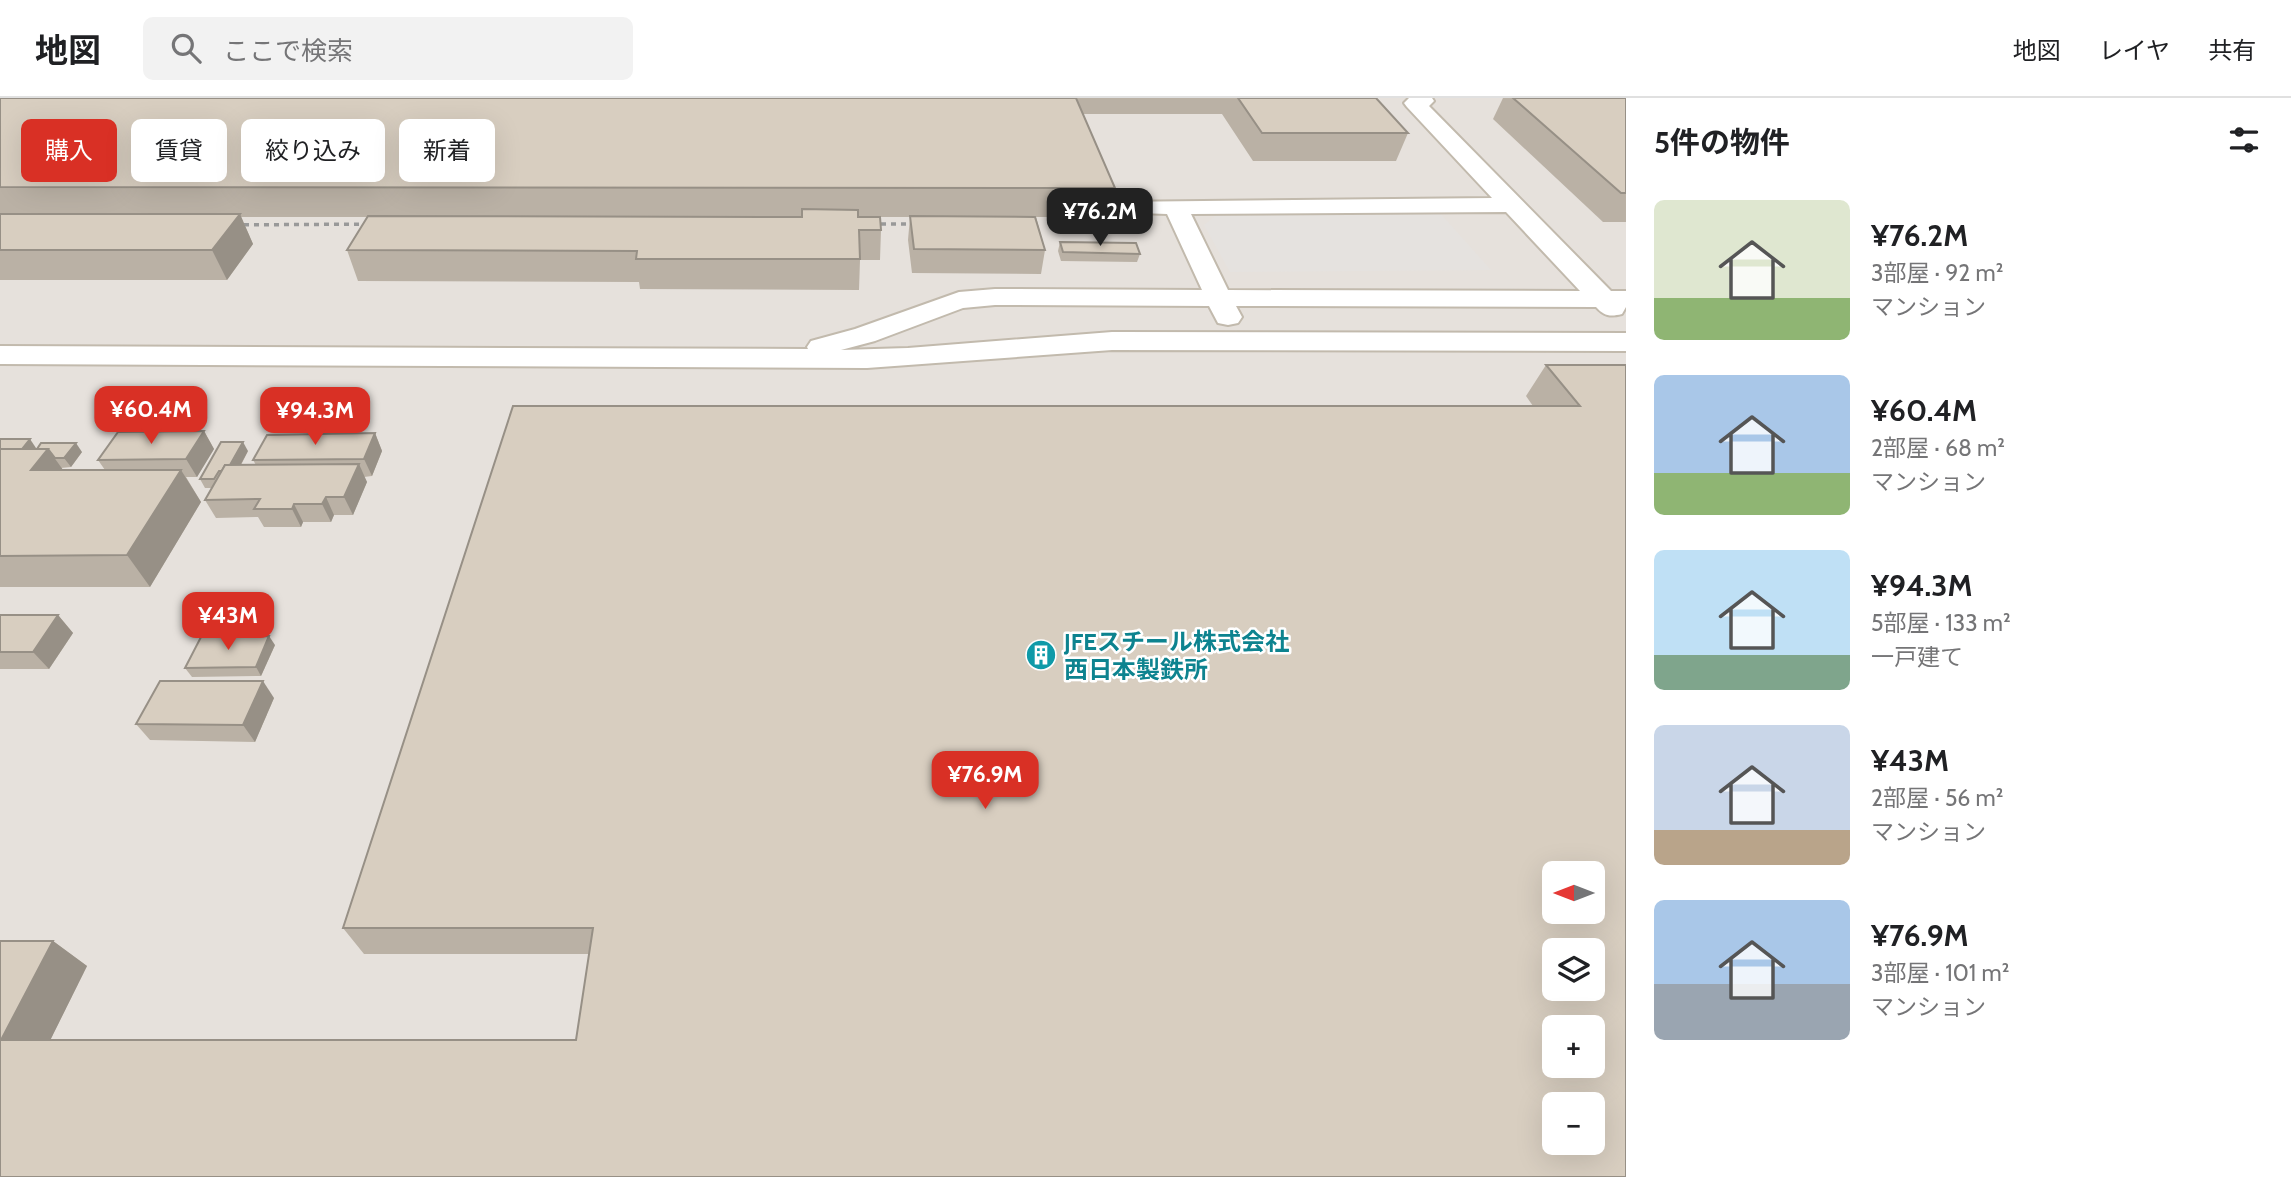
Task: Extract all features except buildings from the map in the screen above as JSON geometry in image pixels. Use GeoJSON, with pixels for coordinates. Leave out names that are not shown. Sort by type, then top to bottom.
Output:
{"type":"FeatureCollection","features":[{"type":"Feature","properties":{"kind":"lane"},"geometry":{"type":"LineString","coordinates":[[1420,98],[1424,101],[1414,103],[1512,205],[1614,299],[1626,324]]}},
{"type":"Feature","properties":{"kind":"lane"},"geometry":{"type":"LineString","coordinates":[[1120,207],[1512,205]]}},
{"type":"Feature","properties":{"kind":"lane"},"geometry":{"type":"LineString","coordinates":[[1176,207],[1239,341]]}},
{"type":"Feature","properties":{"kind":"lane"},"geometry":{"type":"LineString","coordinates":[[785,356],[865,335],[959,300],[995,297],[1614,299]]}},
{"type":"Feature","properties":{"kind":"lane"},"geometry":{"type":"LineString","coordinates":[[0,355],[785,356],[871,360],[1050,344],[1239,341],[1626,342]]}},
{"type":"Feature","properties":{"kind":"shaded area"},"geometry":{"type":"Polygon","coordinates":[[[0,98],[1626,98],[1626,1177],[0,1177],[0,98]]]}},
{"type":"Feature","properties":{"kind":"shaded area"},"geometry":{"type":"Polygon","coordinates":[[[1439,212],[1491,270],[1230,272],[1204,225],[1219,213],[1439,212]]]}},
{"type":"Feature","properties":{"kind":"railway"},"geometry":{"type":"LineString","coordinates":[[224,225],[381,224]]}},
{"type":"Feature","properties":{"kind":"railway"},"geometry":{"type":"LineString","coordinates":[[861,224],[926,224]]}},
{"type":"Feature","properties":{"kind":"place","name":"JFEスチール株式会社 西日本製鉄所"},"geometry":{"type":"Point","coordinates":[1041,655]}}]}
